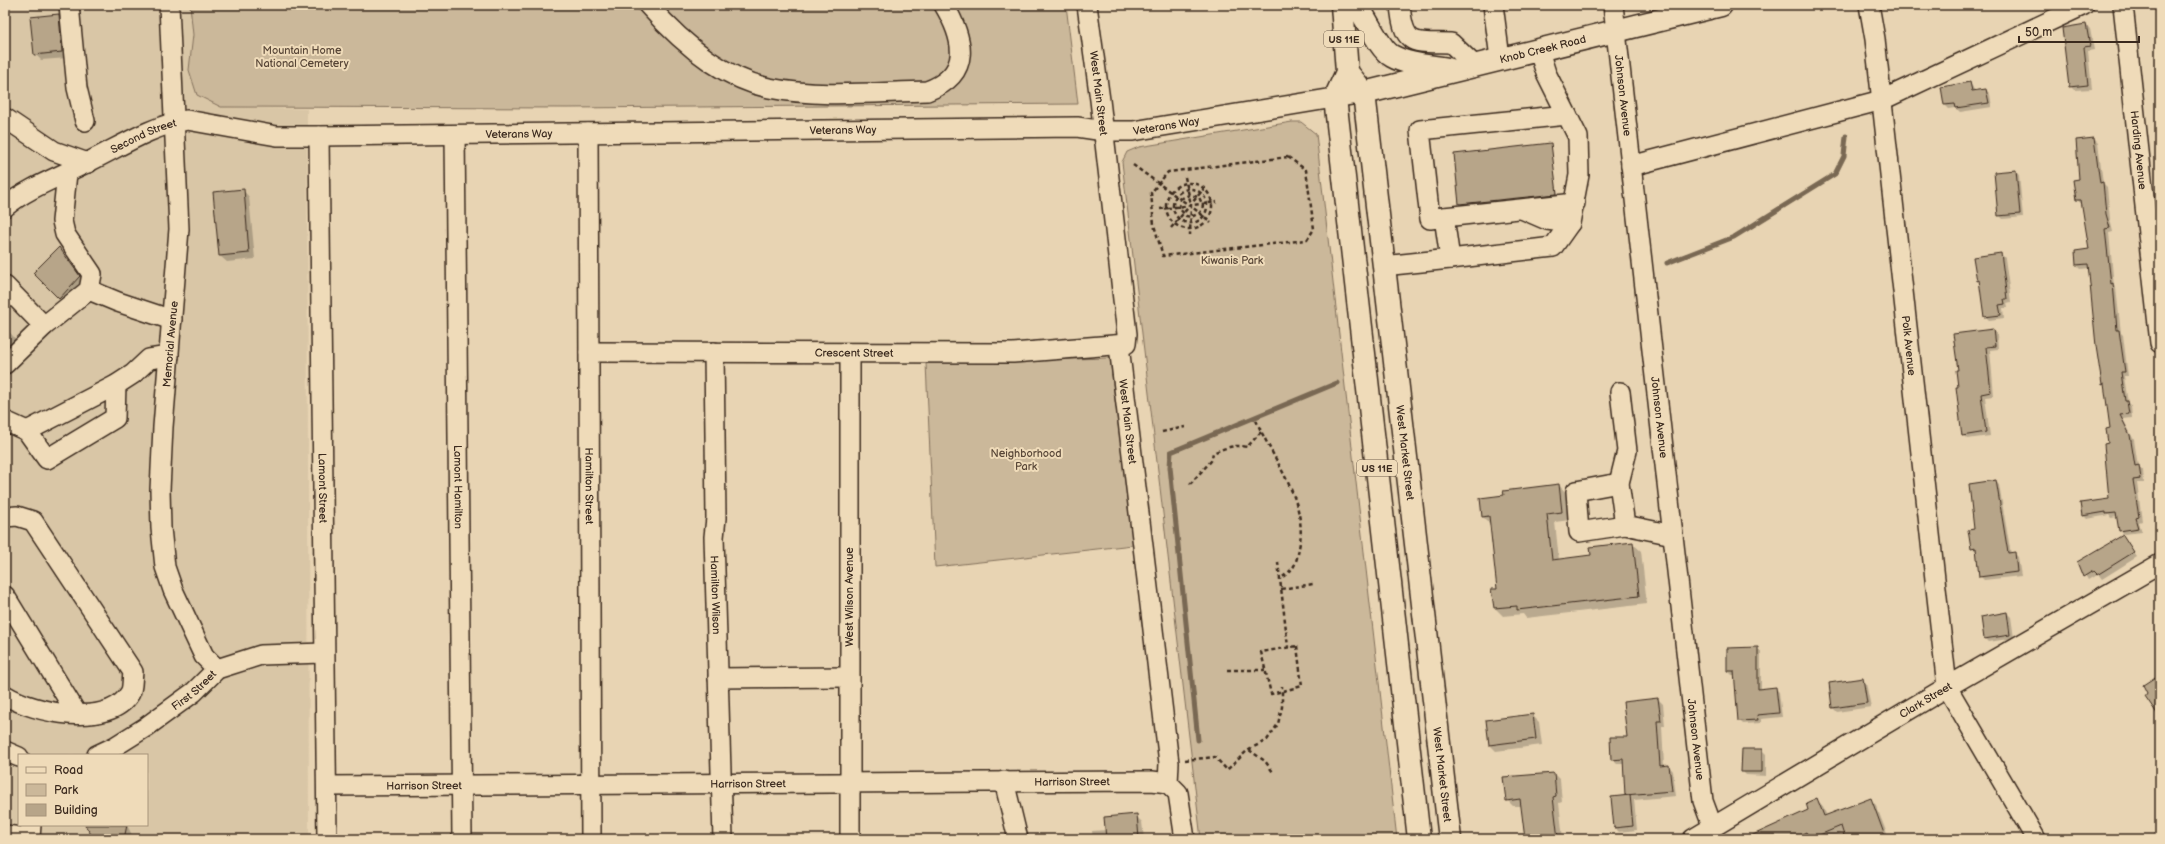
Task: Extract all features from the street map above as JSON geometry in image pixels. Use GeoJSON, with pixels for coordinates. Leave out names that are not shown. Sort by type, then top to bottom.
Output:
{"type":"FeatureCollection","features":[{"type":"Feature","properties":{"kind":"main road","name":"US 11E"},"geometry":{"type":"LineString","coordinates":[[1342,5],[1346,72],[1335,98],[1419,839]]}},
{"type":"Feature","properties":{"kind":"main road"},"geometry":{"type":"LineString","coordinates":[[1357,5],[1370,24],[1377,39],[1392,56],[1453,70]]}},
{"type":"Feature","properties":{"kind":"main road","name":"Knob Creek Road"},"geometry":{"type":"LineString","coordinates":[[1364,94],[1500,58],[1539,51],[1616,30],[1721,5]]}},
{"type":"Feature","properties":{"kind":"main road"},"geometry":{"type":"LineString","coordinates":[[1346,72],[1364,94]]}},
{"type":"Feature","properties":{"kind":"main road","name":"West Market Street"},"geometry":{"type":"LineString","coordinates":[[1364,94],[1450,839]]}},
{"type":"Feature","properties":{"kind":"street"},"geometry":{"type":"LineString","coordinates":[[69,5],[77,88],[85,121]]}},
{"type":"Feature","properties":{"kind":"street"},"geometry":{"type":"LineString","coordinates":[[648,5],[680,39],[736,76],[768,87],[787,90],[843,92],[927,91],[938,87],[957,66],[961,54],[960,41],[944,5]]}},
{"type":"Feature","properties":{"kind":"street","name":"West Main Street"},"geometry":{"type":"LineString","coordinates":[[1087,5],[1104,131],[1127,334],[1126,344],[1119,346],[1146,554],[1169,763],[1168,783]]}},
{"type":"Feature","properties":{"kind":"street"},"geometry":{"type":"LineString","coordinates":[[1400,5],[1402,23],[1411,40],[1418,43],[1451,43],[1474,65]]}},
{"type":"Feature","properties":{"kind":"street"},"geometry":{"type":"LineString","coordinates":[[1493,5],[1500,58]]}},
{"type":"Feature","properties":{"kind":"street","name":"Johnson Avenue"},"geometry":{"type":"LineString","coordinates":[[1613,5],[1703,801],[1713,828]]}},
{"type":"Feature","properties":{"kind":"street","name":"Polk Avenue"},"geometry":{"type":"LineString","coordinates":[[1869,5],[1876,39],[1947,686]]}},
{"type":"Feature","properties":{"kind":"street"},"geometry":{"type":"LineString","coordinates":[[1631,166],[1882,100],[2084,5]]}},
{"type":"Feature","properties":{"kind":"street","name":"Harding Avenue"},"geometry":{"type":"LineString","coordinates":[[2123,5],[2160,343]]}},
{"type":"Feature","properties":{"kind":"street","name":"Memorial Avenue"},"geometry":{"type":"LineString","coordinates":[[174,7],[179,228],[160,490],[161,528],[165,567],[173,590],[204,656],[217,669]]}},
{"type":"Feature","properties":{"kind":"street"},"geometry":{"type":"LineString","coordinates":[[1384,266],[1553,247],[1570,223],[1575,203],[1579,175],[1578,137],[1546,73],[1539,51]]}},
{"type":"Feature","properties":{"kind":"street","name":"Veterans Way"},"geometry":{"type":"LineString","coordinates":[[319,136],[1077,127],[1104,131],[1133,131],[1364,94]]}},
{"type":"Feature","properties":{"kind":"street"},"geometry":{"type":"LineString","coordinates":[[1567,115],[1420,130],[1430,219],[1575,203]]}},
{"type":"Feature","properties":{"kind":"street"},"geometry":{"type":"LineString","coordinates":[[5,118],[54,151],[88,163]]}},
{"type":"Feature","properties":{"kind":"street","name":"Second Street"},"geometry":{"type":"LineString","coordinates":[[6,204],[139,136],[176,122],[187,120],[219,124],[277,136],[319,136]]}},
{"type":"Feature","properties":{"kind":"street","name":"Hamilton Street"},"geometry":{"type":"LineString","coordinates":[[588,133],[591,839]]}},
{"type":"Feature","properties":{"kind":"street","name":"Lamont Hamilton"},"geometry":{"type":"LineString","coordinates":[[455,135],[462,839]]}},
{"type":"Feature","properties":{"kind":"street","name":"Lamont Street"},"geometry":{"type":"LineString","coordinates":[[319,136],[327,839]]}},
{"type":"Feature","properties":{"kind":"street"},"geometry":{"type":"LineString","coordinates":[[5,364],[44,326],[90,290],[92,274],[65,234],[62,221],[67,173]]}},
{"type":"Feature","properties":{"kind":"street"},"geometry":{"type":"LineString","coordinates":[[1520,209],[1547,220],[1570,223]]}},
{"type":"Feature","properties":{"kind":"street"},"geometry":{"type":"LineString","coordinates":[[1444,218],[1450,259]]}},
{"type":"Feature","properties":{"kind":"street"},"geometry":{"type":"LineString","coordinates":[[5,286],[44,326]]}},
{"type":"Feature","properties":{"kind":"street"},"geometry":{"type":"LineString","coordinates":[[90,290],[118,302],[172,320]]}},
{"type":"Feature","properties":{"kind":"street","name":"Crescent Street"},"geometry":{"type":"LineString","coordinates":[[589,352],[850,354],[1013,353],[1119,346]]}},
{"type":"Feature","properties":{"kind":"street","name":"Hamilton Wilson"},"geometry":{"type":"LineString","coordinates":[[714,352],[716,518],[714,537],[723,839]]}},
{"type":"Feature","properties":{"kind":"street","name":"West Wilson Avenue"},"geometry":{"type":"LineString","coordinates":[[850,354],[850,839]]}},
{"type":"Feature","properties":{"kind":"street"},"geometry":{"type":"LineString","coordinates":[[27,431],[116,385],[133,374],[149,359],[169,356]]}},
{"type":"Feature","properties":{"kind":"street"},"geometry":{"type":"LineString","coordinates":[[5,421],[27,431],[47,459],[115,418],[116,385]]}},
{"type":"Feature","properties":{"kind":"street"},"geometry":{"type":"LineString","coordinates":[[1620,392],[1628,451],[1619,483],[1625,525]]}},
{"type":"Feature","properties":{"kind":"street"},"geometry":{"type":"LineString","coordinates":[[1619,483],[1576,491],[1580,532],[1625,525],[1673,535]]}},
{"type":"Feature","properties":{"kind":"street"},"geometry":{"type":"LineString","coordinates":[[5,517],[17,516],[33,521],[133,672],[130,693],[117,707],[88,716],[50,712],[15,702],[5,696]]}},
{"type":"Feature","properties":{"kind":"street","name":"Clark Street"},"geometry":{"type":"LineString","coordinates":[[1693,839],[1947,686],[2160,564]]}},
{"type":"Feature","properties":{"kind":"street"},"geometry":{"type":"LineString","coordinates":[[5,596],[77,714]]}},
{"type":"Feature","properties":{"kind":"street","name":"First Street"},"geometry":{"type":"LineString","coordinates":[[99,754],[114,747],[146,727],[194,692],[217,669],[261,655],[324,653]]}},
{"type":"Feature","properties":{"kind":"street"},"geometry":{"type":"LineString","coordinates":[[718,678],[849,677]]}},
{"type":"Feature","properties":{"kind":"street"},"geometry":{"type":"LineString","coordinates":[[1947,686],[2036,839]]}},
{"type":"Feature","properties":{"kind":"street"},"geometry":{"type":"LineString","coordinates":[[5,751],[18,757]]}},
{"type":"Feature","properties":{"kind":"street"},"geometry":{"type":"LineString","coordinates":[[1004,781],[1018,839]]}},
{"type":"Feature","properties":{"kind":"street","name":"Harrison Street"},"geometry":{"type":"LineString","coordinates":[[326,786],[591,783],[850,784],[1004,781],[1152,781],[1168,783]]}},
{"type":"Feature","properties":{"kind":"street"},"geometry":{"type":"LineString","coordinates":[[1168,783],[1178,793],[1185,839]]}},
{"type":"Feature","properties":{"kind":"street"},"geometry":{"type":"LineString","coordinates":[[5,835],[30,838],[31,826]]}},
{"type":"Feature","properties":{"kind":"path"},"geometry":{"type":"LineString","coordinates":[[1288,157],[1306,170],[1314,229],[1307,240],[1163,256],[1154,224],[1151,193],[1159,184],[1168,172],[1288,157]]}},
{"type":"Feature","properties":{"kind":"path"},"geometry":{"type":"LineString","coordinates":[[1133,164],[1170,192],[1191,205],[1211,224]]}},
{"type":"Feature","properties":{"kind":"path"},"geometry":{"type":"LineString","coordinates":[[1185,177],[1191,205],[1190,235]]}},
{"type":"Feature","properties":{"kind":"path"},"geometry":{"type":"LineString","coordinates":[[1187,184],[1194,184],[1203,188],[1210,194],[1213,203],[1212,214],[1199,226],[1191,228],[1181,227],[1174,223],[1167,213],[1166,207],[1166,200],[1170,192],[1187,184]]}},
{"type":"Feature","properties":{"kind":"path"},"geometry":{"type":"LineString","coordinates":[[1171,228],[1207,185]]}},
{"type":"Feature","properties":{"kind":"path"},"geometry":{"type":"LineString","coordinates":[[1188,189],[1196,189],[1200,192],[1205,198],[1207,204],[1207,210],[1203,216],[1191,222],[1178,218],[1173,207],[1176,195],[1188,189]]}},
{"type":"Feature","properties":{"kind":"path"},"geometry":{"type":"LineString","coordinates":[[1180,199],[1189,195],[1197,196]]}},
{"type":"Feature","properties":{"kind":"path"},"geometry":{"type":"LineString","coordinates":[[1197,196],[1202,204],[1200,213]]}},
{"type":"Feature","properties":{"kind":"path"},"geometry":{"type":"LineString","coordinates":[[1180,199],[1179,206],[1183,214],[1191,217],[1200,213]]}},
{"type":"Feature","properties":{"kind":"path"},"geometry":{"type":"LineString","coordinates":[[1160,209],[1166,207],[1217,202]]}},
{"type":"Feature","properties":{"kind":"path"},"geometry":{"type":"LineString","coordinates":[[1256,420],[1261,432],[1279,463],[1300,516],[1302,535],[1298,554],[1292,568],[1280,579]]}},
{"type":"Feature","properties":{"kind":"path"},"geometry":{"type":"LineString","coordinates":[[1162,432],[1185,427]]}},
{"type":"Feature","properties":{"kind":"path"},"geometry":{"type":"LineString","coordinates":[[1190,484],[1211,461],[1213,453],[1227,447],[1238,445],[1247,447],[1261,432]]}},
{"type":"Feature","properties":{"kind":"path"},"geometry":{"type":"LineString","coordinates":[[1278,562],[1288,647]]}},
{"type":"Feature","properties":{"kind":"path"},"geometry":{"type":"LineString","coordinates":[[1281,589],[1313,584]]}},
{"type":"Feature","properties":{"kind":"path"},"geometry":{"type":"LineString","coordinates":[[1297,646],[1302,686],[1271,694],[1261,652],[1288,647],[1297,646]]}},
{"type":"Feature","properties":{"kind":"path"},"geometry":{"type":"LineString","coordinates":[[1227,670],[1265,670]]}},
{"type":"Feature","properties":{"kind":"path"},"geometry":{"type":"LineString","coordinates":[[1169,763],[1215,757],[1227,770],[1248,750],[1267,740],[1278,724],[1282,706],[1282,686]]}},
{"type":"Feature","properties":{"kind":"path"},"geometry":{"type":"LineString","coordinates":[[1248,750],[1266,761],[1273,772]]}},
{"type":"Feature","properties":{"kind":"shaded area"},"geometry":{"type":"Polygon","coordinates":[[[5,5],[190,5],[193,35],[189,70],[221,107],[307,109],[309,839],[5,839],[5,5]]]}},
{"type":"Feature","properties":{"kind":"green space","name":"Mountain Home National Cemetery"},"geometry":{"type":"Polygon","coordinates":[[[190,5],[1066,5],[1078,104],[568,108],[221,107],[197,95],[189,70],[193,35],[190,5]]]}},
{"type":"Feature","properties":{"kind":"green space","name":"Kiwanis Park"},"geometry":{"type":"Polygon","coordinates":[[[1292,122],[1301,122],[1316,134],[1397,839],[1201,839],[1122,162],[1127,152],[1139,147],[1292,122]]]}},
{"type":"Feature","properties":{"kind":"green space","name":"Neighborhood Park"},"geometry":{"type":"Polygon","coordinates":[[[1110,358],[1133,545],[935,567],[926,363],[1110,358]]]}},
{"type":"Feature","properties":{"kind":"building"},"geometry":{"type":"Polygon","coordinates":[[[59,14],[62,52],[34,55],[30,17],[59,14]]]}},
{"type":"Feature","properties":{"kind":"building"},"geometry":{"type":"Polygon","coordinates":[[[2086,24],[2090,46],[2084,47],[2088,85],[2069,87],[2062,28],[2086,24]]]}},
{"type":"Feature","properties":{"kind":"building"},"geometry":{"type":"Polygon","coordinates":[[[1970,82],[1972,91],[1986,89],[1989,103],[1956,108],[1955,104],[1944,105],[1941,87],[1970,82]]]}},
{"type":"Feature","properties":{"kind":"building"},"geometry":{"type":"Polygon","coordinates":[[[2094,138],[2100,183],[2103,182],[2106,214],[2110,228],[2105,229],[2111,284],[2113,283],[2117,330],[2119,330],[2125,372],[2121,372],[2125,401],[2127,401],[2129,414],[2120,415],[2130,435],[2135,466],[2139,465],[2141,479],[2133,480],[2139,517],[2136,518],[2139,528],[2119,531],[2116,513],[2106,514],[2106,512],[2082,516],[2080,503],[2109,499],[2104,444],[2108,443],[2106,429],[2110,428],[2104,384],[2102,385],[2096,346],[2088,264],[2076,265],[2075,251],[2089,249],[2081,200],[2076,200],[2073,180],[2079,179],[2076,140],[2094,138]]]}},
{"type":"Feature","properties":{"kind":"building"},"geometry":{"type":"Polygon","coordinates":[[[1551,143],[1557,194],[1459,204],[1454,154],[1551,143]]]}},
{"type":"Feature","properties":{"kind":"building"},"geometry":{"type":"Polygon","coordinates":[[[2016,170],[2020,214],[1998,216],[1994,172],[2016,170]]]}},
{"type":"Feature","properties":{"kind":"building"},"geometry":{"type":"Polygon","coordinates":[[[244,189],[249,253],[219,256],[213,192],[244,189]]]}},
{"type":"Feature","properties":{"kind":"building"},"geometry":{"type":"Polygon","coordinates":[[[59,247],[80,276],[59,299],[33,273],[59,247]]]}},
{"type":"Feature","properties":{"kind":"building"},"geometry":{"type":"Polygon","coordinates":[[[2001,253],[2007,299],[2004,299],[2005,304],[1999,305],[2001,315],[1984,317],[1979,280],[1977,281],[1973,257],[2001,253]]]}},
{"type":"Feature","properties":{"kind":"building"},"geometry":{"type":"Polygon","coordinates":[[[1993,329],[1995,346],[1986,347],[1991,392],[1981,394],[1986,432],[1962,436],[1956,387],[1958,387],[1956,370],[1958,370],[1953,334],[1993,329]]]}},
{"type":"Feature","properties":{"kind":"building"},"geometry":{"type":"Polygon","coordinates":[[[1996,480],[2008,553],[2015,552],[2017,572],[1979,577],[1976,548],[1971,549],[1968,530],[1974,529],[1969,484],[1996,480]]]}},
{"type":"Feature","properties":{"kind":"building"},"geometry":{"type":"Polygon","coordinates":[[[1559,484],[1562,512],[1547,514],[1552,560],[1591,555],[1590,547],[1633,542],[1639,596],[1517,610],[1517,606],[1494,608],[1491,589],[1497,589],[1489,516],[1482,517],[1480,498],[1504,495],[1503,491],[1559,484]]]}},
{"type":"Feature","properties":{"kind":"building"},"geometry":{"type":"Polygon","coordinates":[[[2123,535],[2134,552],[2097,575],[2093,571],[2083,577],[2077,562],[2123,535]]]}},
{"type":"Feature","properties":{"kind":"building"},"geometry":{"type":"Polygon","coordinates":[[[2007,612],[2010,635],[1984,639],[1981,617],[2007,612]]]}},
{"type":"Feature","properties":{"kind":"building"},"geometry":{"type":"Polygon","coordinates":[[[1758,647],[1758,689],[1776,687],[1779,713],[1757,715],[1758,720],[1738,721],[1734,671],[1727,671],[1727,648],[1758,647]]]}},
{"type":"Feature","properties":{"kind":"building"},"geometry":{"type":"Polygon","coordinates":[[[2160,672],[2160,718],[2145,696],[2147,693],[2143,685],[2157,676],[2160,672]]]}},
{"type":"Feature","properties":{"kind":"building"},"geometry":{"type":"Polygon","coordinates":[[[1863,678],[1867,703],[1832,708],[1829,683],[1863,678]]]}},
{"type":"Feature","properties":{"kind":"building"},"geometry":{"type":"Polygon","coordinates":[[[1658,698],[1661,721],[1657,721],[1660,766],[1669,765],[1672,791],[1625,795],[1623,759],[1611,760],[1610,737],[1627,737],[1623,702],[1658,698]]]}},
{"type":"Feature","properties":{"kind":"building"},"geometry":{"type":"Polygon","coordinates":[[[1533,714],[1536,739],[1489,745],[1486,720],[1533,714]]]}},
{"type":"Feature","properties":{"kind":"building"},"geometry":{"type":"Polygon","coordinates":[[[1742,749],[1762,749],[1762,772],[1741,772],[1742,749]]]}},
{"type":"Feature","properties":{"kind":"building"},"geometry":{"type":"Polygon","coordinates":[[[1554,773],[1556,796],[1553,797],[1558,839],[1525,839],[1520,799],[1506,801],[1503,777],[1554,773]]]}},
{"type":"Feature","properties":{"kind":"building"},"geometry":{"type":"Polygon","coordinates":[[[1630,795],[1633,826],[1614,828],[1611,797],[1630,795]]]}},
{"type":"Feature","properties":{"kind":"building"},"geometry":{"type":"Polygon","coordinates":[[[1817,798],[1824,816],[1871,798],[1886,839],[1845,839],[1841,826],[1810,839],[1806,832],[1793,839],[1744,839],[1808,810],[1806,803],[1817,798]]]}},
{"type":"Feature","properties":{"kind":"building"},"geometry":{"type":"Polygon","coordinates":[[[1137,814],[1139,839],[1106,839],[1104,817],[1137,814]]]}},
{"type":"Feature","properties":{"kind":"building"},"geometry":{"type":"Polygon","coordinates":[[[86,826],[127,826],[124,839],[94,839],[86,826]]]}},
{"type":"Feature","properties":{"kind":"waterway"},"geometry":{"type":"LineString","coordinates":[[1667,263],[1734,237],[1835,174],[1844,156],[1846,136]]}},
{"type":"Feature","properties":{"kind":"waterway"},"geometry":{"type":"LineString","coordinates":[[1198,740],[1170,467],[1171,452],[1337,383]]}}]}
